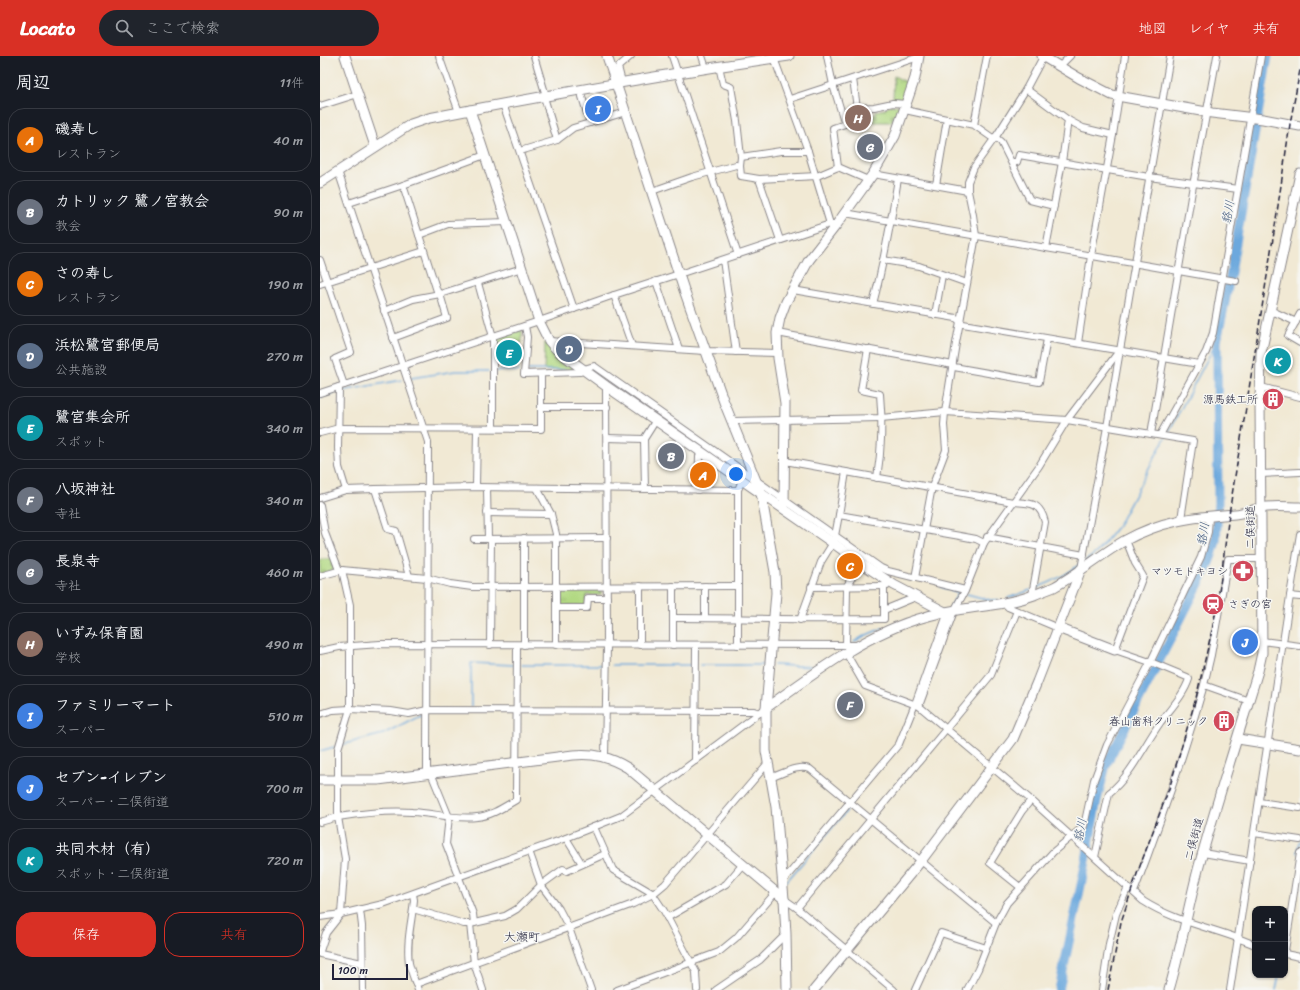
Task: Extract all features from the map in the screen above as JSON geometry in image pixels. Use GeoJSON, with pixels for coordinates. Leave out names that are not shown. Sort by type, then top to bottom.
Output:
{"type":"FeatureCollection","features":[{"type":"Feature","properties":{"kind":"street"},"geometry":{"type":"LineString","coordinates":[[345,56],[375,146]]}},
{"type":"Feature","properties":{"kind":"street"},"geometry":{"type":"LineString","coordinates":[[439,56],[460,112]]}},
{"type":"Feature","properties":{"kind":"street"},"geometry":{"type":"LineString","coordinates":[[534,56],[557,140]]}},
{"type":"Feature","properties":{"kind":"street"},"geometry":{"type":"LineString","coordinates":[[607,56],[619,82]]}},
{"type":"Feature","properties":{"kind":"street"},"geometry":{"type":"LineString","coordinates":[[631,56],[618,67],[619,82],[626,112],[705,351],[758,486],[775,572],[776,593],[763,711],[766,751],[776,807],[783,881],[788,990]]}},
{"type":"Feature","properties":{"kind":"street"},"geometry":{"type":"LineString","coordinates":[[672,56],[738,255]]}},
{"type":"Feature","properties":{"kind":"street"},"geometry":{"type":"LineString","coordinates":[[702,56],[706,68]]}},
{"type":"Feature","properties":{"kind":"street"},"geometry":{"type":"LineString","coordinates":[[320,183],[411,124],[429,118],[619,82],[789,56]]}},
{"type":"Feature","properties":{"kind":"street"},"geometry":{"type":"LineString","coordinates":[[827,56],[833,85],[845,124],[833,128],[838,167]]}},
{"type":"Feature","properties":{"kind":"street"},"geometry":{"type":"LineString","coordinates":[[784,504],[785,403],[778,353],[777,333],[780,318],[786,302],[809,260],[834,224],[845,213],[871,177],[895,136],[915,78],[919,56],[790,99]]}},
{"type":"Feature","properties":{"kind":"street"},"geometry":{"type":"LineString","coordinates":[[974,125],[987,56]]}},
{"type":"Feature","properties":{"kind":"street"},"geometry":{"type":"LineString","coordinates":[[915,578],[932,487],[946,450],[944,425],[945,412],[976,236],[968,191],[968,182],[974,167],[1026,89],[1043,56],[1059,67],[1095,87],[1118,96],[1300,126]]}},
{"type":"Feature","properties":{"kind":"street"},"geometry":{"type":"LineString","coordinates":[[1059,67],[1070,56]]}},
{"type":"Feature","properties":{"kind":"street"},"geometry":{"type":"LineString","coordinates":[[1078,343],[1091,256],[1113,135],[1125,56]]}},
{"type":"Feature","properties":{"kind":"street"},"geometry":{"type":"LineString","coordinates":[[814,990],[921,861],[1016,733],[1082,568],[1170,56]]}},
{"type":"Feature","properties":{"kind":"street"},"geometry":{"type":"LineString","coordinates":[[1151,434],[1217,56]]}},
{"type":"Feature","properties":{"kind":"street"},"geometry":{"type":"LineString","coordinates":[[1161,435],[1206,352],[1212,333],[1223,279],[1261,56]]}},
{"type":"Feature","properties":{"kind":"street"},"geometry":{"type":"LineString","coordinates":[[769,58],[790,99],[834,224]]}},
{"type":"Feature","properties":{"kind":"street"},"geometry":{"type":"LineString","coordinates":[[719,66],[723,84],[731,87],[737,121],[741,157],[741,176],[759,179],[816,176],[838,167],[871,177],[936,184],[968,191]]}},
{"type":"Feature","properties":{"kind":"street"},"geometry":{"type":"LineString","coordinates":[[853,78],[857,108],[874,107],[893,103],[974,125],[1001,142],[1032,201],[1054,206]]}},
{"type":"Feature","properties":{"kind":"street"},"geometry":{"type":"LineString","coordinates":[[1026,89],[1068,120],[1083,128],[1113,135]]}},
{"type":"Feature","properties":{"kind":"street"},"geometry":{"type":"LineString","coordinates":[[580,90],[590,123]]}},
{"type":"Feature","properties":{"kind":"street"},"geometry":{"type":"LineString","coordinates":[[320,106],[358,94]]}},
{"type":"Feature","properties":{"kind":"street"},"geometry":{"type":"LineString","coordinates":[[503,104],[574,309]]}},
{"type":"Feature","properties":{"kind":"street"},"geometry":{"type":"LineString","coordinates":[[470,110],[539,322],[556,349],[584,371],[742,480],[758,486],[784,504]]}},
{"type":"Feature","properties":{"kind":"street"},"geometry":{"type":"LineString","coordinates":[[520,152],[557,140],[573,128],[626,112]]}},
{"type":"Feature","properties":{"kind":"street"},"geometry":{"type":"LineString","coordinates":[[936,184],[948,119]]}},
{"type":"Feature","properties":{"kind":"street"},"geometry":{"type":"LineString","coordinates":[[1046,248],[1062,162],[1068,120]]}},
{"type":"Feature","properties":{"kind":"street"},"geometry":{"type":"LineString","coordinates":[[741,157],[781,151],[808,150]]}},
{"type":"Feature","properties":{"kind":"street"},"geometry":{"type":"LineString","coordinates":[[349,203],[485,155]]}},
{"type":"Feature","properties":{"kind":"street"},"geometry":{"type":"LineString","coordinates":[[1012,162],[1017,162],[1019,155],[1149,177],[1238,189]]}},
{"type":"Feature","properties":{"kind":"street"},"geometry":{"type":"LineString","coordinates":[[652,191],[710,172],[736,165],[740,166]]}},
{"type":"Feature","properties":{"kind":"street"},"geometry":{"type":"LineString","coordinates":[[338,172],[428,442],[427,710],[429,773],[449,817],[446,844],[473,914],[474,963],[483,990]]}},
{"type":"Feature","properties":{"kind":"street","name":"二俣街道"},"geometry":{"type":"LineString","coordinates":[[1169,990],[1212,819],[1238,739],[1262,653],[1261,353],[1300,175]]}},
{"type":"Feature","properties":{"kind":"street"},"geometry":{"type":"LineString","coordinates":[[759,179],[780,240]]}},
{"type":"Feature","properties":{"kind":"street"},"geometry":{"type":"LineString","coordinates":[[873,304],[891,221],[898,179]]}},
{"type":"Feature","properties":{"kind":"street"},"geometry":{"type":"LineString","coordinates":[[393,338],[447,318],[440,294],[436,291],[403,185]]}},
{"type":"Feature","properties":{"kind":"street"},"geometry":{"type":"LineString","coordinates":[[845,213],[1236,281]]}},
{"type":"Feature","properties":{"kind":"street"},"geometry":{"type":"LineString","coordinates":[[419,235],[448,224],[507,222]]}},
{"type":"Feature","properties":{"kind":"street"},"geometry":{"type":"LineString","coordinates":[[320,393],[341,389],[402,366],[539,322],[614,295],[780,240],[834,224]]}},
{"type":"Feature","properties":{"kind":"street"},"geometry":{"type":"LineString","coordinates":[[320,284],[424,251]]}},
{"type":"Feature","properties":{"kind":"street"},"geometry":{"type":"LineString","coordinates":[[320,260],[350,352],[335,359],[341,389],[338,448],[339,467],[346,490]]}},
{"type":"Feature","properties":{"kind":"street"},"geometry":{"type":"LineString","coordinates":[[723,260],[736,352]]}},
{"type":"Feature","properties":{"kind":"street"},"geometry":{"type":"LineString","coordinates":[[883,260],[920,266],[967,283]]}},
{"type":"Feature","properties":{"kind":"street"},"geometry":{"type":"LineString","coordinates":[[384,311],[413,299],[440,294],[522,268]]}},
{"type":"Feature","properties":{"kind":"street"},"geometry":{"type":"LineString","coordinates":[[935,315],[942,275]]}},
{"type":"Feature","properties":{"kind":"street"},"geometry":{"type":"LineString","coordinates":[[656,281],[679,349]]}},
{"type":"Feature","properties":{"kind":"street"},"geometry":{"type":"LineString","coordinates":[[478,283],[493,337],[493,428]]}},
{"type":"Feature","properties":{"kind":"street"},"geometry":{"type":"LineString","coordinates":[[793,290],[956,318],[964,324],[1199,364]]}},
{"type":"Feature","properties":{"kind":"street"},"geometry":{"type":"LineString","coordinates":[[614,295],[632,346]]}},
{"type":"Feature","properties":{"kind":"street"},"geometry":{"type":"LineString","coordinates":[[1270,310],[1296,322]]}},
{"type":"Feature","properties":{"kind":"street"},"geometry":{"type":"LineString","coordinates":[[1300,314],[1288,337],[1300,343]]}},
{"type":"Feature","properties":{"kind":"street"},"geometry":{"type":"LineString","coordinates":[[525,326],[527,337],[524,374],[584,371],[594,366],[685,429],[758,486],[835,539],[881,568],[964,592]]}},
{"type":"Feature","properties":{"kind":"street"},"geometry":{"type":"LineString","coordinates":[[777,333],[1039,382],[1047,339]]}},
{"type":"Feature","properties":{"kind":"street"},"geometry":{"type":"LineString","coordinates":[[549,340],[705,351],[778,353]]}},
{"type":"Feature","properties":{"kind":"street"},"geometry":{"type":"LineString","coordinates":[[868,350],[861,390],[880,394],[883,418],[882,450],[877,478]]}},
{"type":"Feature","properties":{"kind":"street"},"geometry":{"type":"LineString","coordinates":[[783,881],[899,744],[917,705],[949,612],[964,592],[986,540],[1039,466],[1067,420],[1120,350]]}},
{"type":"Feature","properties":{"kind":"street"},"geometry":{"type":"LineString","coordinates":[[320,433],[339,428],[541,429],[542,374]]}},
{"type":"Feature","properties":{"kind":"street"},"geometry":{"type":"LineString","coordinates":[[605,757],[607,645],[606,386]]}},
{"type":"Feature","properties":{"kind":"street"},"geometry":{"type":"LineString","coordinates":[[1261,387],[1300,397]]}},
{"type":"Feature","properties":{"kind":"street"},"geometry":{"type":"LineString","coordinates":[[542,407],[607,407]]}},
{"type":"Feature","properties":{"kind":"street"},"geometry":{"type":"LineString","coordinates":[[732,421],[883,418],[945,412],[1067,420],[1193,441],[1180,519]]}},
{"type":"Feature","properties":{"kind":"street"},"geometry":{"type":"LineString","coordinates":[[645,489],[644,439],[656,420]]}},
{"type":"Feature","properties":{"kind":"street"},"geometry":{"type":"LineString","coordinates":[[476,487],[477,429]]}},
{"type":"Feature","properties":{"kind":"street"},"geometry":{"type":"LineString","coordinates":[[607,438],[644,439]]}},
{"type":"Feature","properties":{"kind":"street"},"geometry":{"type":"LineString","coordinates":[[698,490],[699,456],[702,451]]}},
{"type":"Feature","properties":{"kind":"street"},"geometry":{"type":"LineString","coordinates":[[785,461],[1013,502],[1028,503],[1039,507],[1045,522],[1033,591]]}},
{"type":"Feature","properties":{"kind":"street"},"geometry":{"type":"LineString","coordinates":[[800,620],[821,562],[835,539],[846,472]]}},
{"type":"Feature","properties":{"kind":"street"},"geometry":{"type":"LineString","coordinates":[[1261,474],[1300,472]]}},
{"type":"Feature","properties":{"kind":"street"},"geometry":{"type":"LineString","coordinates":[[738,646],[738,490],[742,480]]}},
{"type":"Feature","properties":{"kind":"street"},"geometry":{"type":"LineString","coordinates":[[320,498],[346,490],[476,487],[738,490]]}},
{"type":"Feature","properties":{"kind":"street"},"geometry":{"type":"LineString","coordinates":[[487,488],[491,586],[490,645]]}},
{"type":"Feature","properties":{"kind":"street"},"geometry":{"type":"LineString","coordinates":[[537,488],[551,514],[556,534],[556,645]]}},
{"type":"Feature","properties":{"kind":"street"},"geometry":{"type":"LineString","coordinates":[[375,489],[388,529],[396,531],[409,576]]}},
{"type":"Feature","properties":{"kind":"street"},"geometry":{"type":"LineString","coordinates":[[320,505],[325,533],[341,570],[350,605],[350,709],[338,749],[338,817],[345,859],[341,914],[326,933],[320,953],[362,963]]}},
{"type":"Feature","properties":{"kind":"street"},"geometry":{"type":"LineString","coordinates":[[320,650],[380,644],[673,645],[846,648],[858,645],[908,622],[925,616],[1006,604],[1033,591],[1053,587],[1126,540],[1155,526],[1180,519],[1242,513],[1266,507],[1300,508]]}},
{"type":"Feature","properties":{"kind":"street"},"geometry":{"type":"LineString","coordinates":[[487,513],[551,514]]}},
{"type":"Feature","properties":{"kind":"street"},"geometry":{"type":"LineString","coordinates":[[840,515],[976,539],[1040,547],[1084,556]]}},
{"type":"Feature","properties":{"kind":"street"},"geometry":{"type":"LineString","coordinates":[[967,990],[996,923],[1007,903],[1053,852],[1084,826],[1094,780],[1107,745],[1152,663],[1201,557],[1211,515]]}},
{"type":"Feature","properties":{"kind":"street"},"geometry":{"type":"LineString","coordinates":[[1230,990],[1300,534]]}},
{"type":"Feature","properties":{"kind":"street"},"geometry":{"type":"LineString","coordinates":[[524,538],[524,645]]}},
{"type":"Feature","properties":{"kind":"street"},"geometry":{"type":"LineString","coordinates":[[474,539],[607,538]]}},
{"type":"Feature","properties":{"kind":"street"},"geometry":{"type":"LineString","coordinates":[[835,539],[860,564],[916,597],[949,612]]}},
{"type":"Feature","properties":{"kind":"street"},"geometry":{"type":"LineString","coordinates":[[1115,650],[1143,576],[1135,563],[1126,540]]}},
{"type":"Feature","properties":{"kind":"street"},"geometry":{"type":"LineString","coordinates":[[1134,892],[1181,761],[1204,685],[1211,655],[1228,559],[1262,559]]}},
{"type":"Feature","properties":{"kind":"street"},"geometry":{"type":"LineString","coordinates":[[860,564],[847,588],[846,648],[865,686],[917,705],[1031,800],[1151,906],[1186,922],[1252,944]]}},
{"type":"Feature","properties":{"kind":"street"},"geometry":{"type":"LineString","coordinates":[[320,576],[341,570],[427,578],[462,586],[738,586]]}},
{"type":"Feature","properties":{"kind":"street"},"geometry":{"type":"LineString","coordinates":[[1293,578],[1300,579]]}},
{"type":"Feature","properties":{"kind":"street"},"geometry":{"type":"LineString","coordinates":[[811,587],[847,588],[884,587],[894,585]]}},
{"type":"Feature","properties":{"kind":"street"},"geometry":{"type":"LineString","coordinates":[[640,586],[640,645]]}},
{"type":"Feature","properties":{"kind":"street"},"geometry":{"type":"LineString","coordinates":[[673,586],[673,645]]}},
{"type":"Feature","properties":{"kind":"street"},"geometry":{"type":"LineString","coordinates":[[704,618],[705,586]]}},
{"type":"Feature","properties":{"kind":"street"},"geometry":{"type":"LineString","coordinates":[[673,618],[800,620],[884,619],[884,587]]}},
{"type":"Feature","properties":{"kind":"street"},"geometry":{"type":"LineString","coordinates":[[1290,596],[1300,597]]}},
{"type":"Feature","properties":{"kind":"street"},"geometry":{"type":"LineString","coordinates":[[884,610],[916,597]]}},
{"type":"Feature","properties":{"kind":"street"},"geometry":{"type":"LineString","coordinates":[[556,608],[587,608],[588,598],[607,598]]}},
{"type":"Feature","properties":{"kind":"street"},"geometry":{"type":"LineString","coordinates":[[1006,604],[1008,607],[1058,628],[1162,666],[1187,676],[1189,679],[1188,683],[1118,786],[1109,792],[1093,855]]}},
{"type":"Feature","properties":{"kind":"street"},"geometry":{"type":"LineString","coordinates":[[797,908],[991,675],[1017,611]]}},
{"type":"Feature","properties":{"kind":"street"},"geometry":{"type":"LineString","coordinates":[[1262,641],[1300,646]]}},
{"type":"Feature","properties":{"kind":"street"},"geometry":{"type":"LineString","coordinates":[[320,822],[338,817],[369,812],[394,811],[449,817],[477,817],[501,809],[516,800],[517,645]]}},
{"type":"Feature","properties":{"kind":"street"},"geometry":{"type":"LineString","coordinates":[[695,761],[696,646]]}},
{"type":"Feature","properties":{"kind":"street"},"geometry":{"type":"LineString","coordinates":[[320,917],[360,910],[413,894],[566,838],[621,816],[846,648]]}},
{"type":"Feature","properties":{"kind":"street"},"geometry":{"type":"LineString","coordinates":[[1204,685],[1249,701]]}},
{"type":"Feature","properties":{"kind":"street"},"geometry":{"type":"LineString","coordinates":[[320,714],[333,710],[350,709],[391,711],[409,714],[427,710],[763,711]]}},
{"type":"Feature","properties":{"kind":"street"},"geometry":{"type":"LineString","coordinates":[[1238,739],[1267,745],[1300,749]]}},
{"type":"Feature","properties":{"kind":"street"},"geometry":{"type":"LineString","coordinates":[[320,780],[378,780],[584,754],[605,757],[628,768],[894,990]]}},
{"type":"Feature","properties":{"kind":"street"},"geometry":{"type":"LineString","coordinates":[[413,894],[414,900],[409,940],[409,964],[417,987],[474,963],[633,904],[653,894],[665,884],[768,763]]}},
{"type":"Feature","properties":{"kind":"street"},"geometry":{"type":"LineString","coordinates":[[770,778],[798,768],[807,767],[996,923]]}},
{"type":"Feature","properties":{"kind":"street"},"geometry":{"type":"LineString","coordinates":[[1020,887],[990,863],[1031,800]]}},
{"type":"Feature","properties":{"kind":"street"},"geometry":{"type":"LineString","coordinates":[[1259,802],[1300,808]]}},
{"type":"Feature","properties":{"kind":"street"},"geometry":{"type":"LineString","coordinates":[[594,827],[613,870],[653,894],[696,972],[697,990]]}},
{"type":"Feature","properties":{"kind":"street"},"geometry":{"type":"LineString","coordinates":[[1254,833],[1300,840]]}},
{"type":"Feature","properties":{"kind":"street"},"geometry":{"type":"LineString","coordinates":[[566,838],[582,864]]}},
{"type":"Feature","properties":{"kind":"street"},"geometry":{"type":"LineString","coordinates":[[529,851],[541,885],[559,909],[568,928],[591,990]]}},
{"type":"Feature","properties":{"kind":"street"},"geometry":{"type":"LineString","coordinates":[[1203,853],[1250,861]]}},
{"type":"Feature","properties":{"kind":"street"},"geometry":{"type":"LineString","coordinates":[[1287,942],[1300,853]]}},
{"type":"Feature","properties":{"kind":"street"},"geometry":{"type":"LineString","coordinates":[[413,909],[464,924],[505,916],[517,909],[541,885],[563,869],[567,870],[605,854]]}},
{"type":"Feature","properties":{"kind":"street"},"geometry":{"type":"LineString","coordinates":[[667,918],[726,884],[743,864]]}},
{"type":"Feature","properties":{"kind":"street"},"geometry":{"type":"LineString","coordinates":[[1102,990],[1109,944],[1116,914],[1128,887]]}},
{"type":"Feature","properties":{"kind":"street"},"geometry":{"type":"LineString","coordinates":[[617,990],[718,952],[736,938],[776,892]]}},
{"type":"Feature","properties":{"kind":"street"},"geometry":{"type":"LineString","coordinates":[[360,910],[362,926],[363,990]]}},
{"type":"Feature","properties":{"kind":"street"},"geometry":{"type":"LineString","coordinates":[[915,990],[941,933],[986,948]]}},
{"type":"Feature","properties":{"kind":"street"},"geometry":{"type":"LineString","coordinates":[[716,990],[760,960],[786,934]]}},
{"type":"Feature","properties":{"kind":"street"},"geometry":{"type":"LineString","coordinates":[[1288,954],[1300,957]]}},
{"type":"Feature","properties":{"kind":"green space"},"geometry":{"type":"Polygon","coordinates":[[[894,76],[910,84],[904,100],[893,99],[894,76]]]}},
{"type":"Feature","properties":{"kind":"green space"},"geometry":{"type":"Polygon","coordinates":[[[890,105],[903,106],[899,116],[894,117],[892,122],[874,122],[873,115],[876,114],[876,111],[885,109],[890,105]]]}},
{"type":"Feature","properties":{"kind":"green space"},"geometry":{"type":"Polygon","coordinates":[[[522,330],[522,343],[510,343],[509,346],[496,346],[496,338],[522,330]]]}},
{"type":"Feature","properties":{"kind":"green space"},"geometry":{"type":"Polygon","coordinates":[[[545,342],[576,370],[544,370],[545,342]]]}},
{"type":"Feature","properties":{"kind":"green space"},"geometry":{"type":"Polygon","coordinates":[[[334,558],[335,569],[320,575],[320,560],[334,558]]]}},
{"type":"Feature","properties":{"kind":"green space"},"geometry":{"type":"Polygon","coordinates":[[[559,589],[601,590],[601,595],[587,595],[585,606],[559,606],[559,589]]]}},
{"type":"Feature","properties":{"kind":"waterway","name":"貉川"},"geometry":{"type":"LineString","coordinates":[[1059,990],[1097,800],[1106,765],[1207,568],[1216,541],[1218,507],[1217,341],[1231,272],[1268,56]]}},
{"type":"Feature","properties":{"kind":"waterway"},"geometry":{"type":"LineString","coordinates":[[1167,435],[1217,341]]}},
{"type":"Feature","properties":{"kind":"waterway"},"geometry":{"type":"LineString","coordinates":[[528,370],[564,370]]}},
{"type":"Feature","properties":{"kind":"waterway"},"geometry":{"type":"LineString","coordinates":[[411,378],[455,371],[489,371]]}},
{"type":"Feature","properties":{"kind":"waterway"},"geometry":{"type":"LineString","coordinates":[[497,371],[519,371]]}},
{"type":"Feature","properties":{"kind":"waterway"},"geometry":{"type":"LineString","coordinates":[[591,371],[722,460]]}},
{"type":"Feature","properties":{"kind":"waterway"},"geometry":{"type":"LineString","coordinates":[[341,391],[402,380]]}},
{"type":"Feature","properties":{"kind":"waterway"},"geometry":{"type":"LineString","coordinates":[[320,397],[338,392]]}},
{"type":"Feature","properties":{"kind":"waterway"},"geometry":{"type":"LineString","coordinates":[[1085,561],[1097,552],[1118,526],[1165,438]]}},
{"type":"Feature","properties":{"kind":"waterway"},"geometry":{"type":"LineString","coordinates":[[1036,588],[1059,578],[1080,564]]}},
{"type":"Feature","properties":{"kind":"waterway"},"geometry":{"type":"LineString","coordinates":[[941,587],[958,592],[951,607]]}},
{"type":"Feature","properties":{"kind":"waterway"},"geometry":{"type":"LineString","coordinates":[[1008,598],[1031,590]]}},
{"type":"Feature","properties":{"kind":"waterway"},"geometry":{"type":"LineString","coordinates":[[967,594],[990,600],[998,600]]}},
{"type":"Feature","properties":{"kind":"waterway"},"geometry":{"type":"LineString","coordinates":[[854,642],[883,628]]}},
{"type":"Feature","properties":{"kind":"waterway"},"geometry":{"type":"LineString","coordinates":[[471,706],[471,663],[514,665]]}},
{"type":"Feature","properties":{"kind":"waterway"},"geometry":{"type":"LineString","coordinates":[[522,665],[602,665]]}},
{"type":"Feature","properties":{"kind":"waterway"},"geometry":{"type":"LineString","coordinates":[[612,665],[691,665]]}},
{"type":"Feature","properties":{"kind":"waterway"},"geometry":{"type":"LineString","coordinates":[[700,665],[766,665]]}},
{"type":"Feature","properties":{"kind":"waterway"},"geometry":{"type":"LineString","coordinates":[[774,665],[818,667]]}},
{"type":"Feature","properties":{"kind":"waterway"},"geometry":{"type":"LineString","coordinates":[[341,745],[383,734],[422,714]]}},
{"type":"Feature","properties":{"kind":"waterway"},"geometry":{"type":"LineString","coordinates":[[320,751],[334,747]]}},
{"type":"Feature","properties":{"kind":"waterway"},"geometry":{"type":"LineString","coordinates":[[787,881],[849,808]]}},
{"type":"Feature","properties":{"kind":"waterway"},"geometry":{"type":"LineString","coordinates":[[1297,853],[1299,841]]}},
{"type":"Feature","properties":{"kind":"waterway"},"geometry":{"type":"LineString","coordinates":[[1276,990],[1278,978]]}},
{"type":"Feature","properties":{"kind":"railway"},"geometry":{"type":"LineString","coordinates":[[1108,990],[1121,922],[1137,874],[1170,786],[1196,698],[1212,630],[1218,601],[1229,514],[1290,124],[1300,70]]}},
{"type":"Feature","properties":{"kind":"place","name":"ファミリーマート"},"geometry":{"type":"Point","coordinates":[598,109]}},
{"type":"Feature","properties":{"kind":"place","name":"いずみ保育園"},"geometry":{"type":"Point","coordinates":[858,118]}},
{"type":"Feature","properties":{"kind":"place","name":"長泉寺"},"geometry":{"type":"Point","coordinates":[870,147]}},
{"type":"Feature","properties":{"kind":"place","name":"浜松鷺宮郵便局"},"geometry":{"type":"Point","coordinates":[569,349]}},
{"type":"Feature","properties":{"kind":"place","name":"鷺宮集会所"},"geometry":{"type":"Point","coordinates":[509,353]}},
{"type":"Feature","properties":{"kind":"place","name":"共同木材（有）"},"geometry":{"type":"Point","coordinates":[1278,361]}},
{"type":"Feature","properties":{"kind":"place","name":"源馬鉄工所"},"geometry":{"type":"Point","coordinates":[1273,399]}},
{"type":"Feature","properties":{"kind":"place","name":"カトリック 鷺ノ宮教会"},"geometry":{"type":"Point","coordinates":[671,456]}},
{"type":"Feature","properties":{"kind":"place","name":"磯寿し"},"geometry":{"type":"Point","coordinates":[703,475]}},
{"type":"Feature","properties":{"kind":"place","name":"さの寿し"},"geometry":{"type":"Point","coordinates":[850,566]}},
{"type":"Feature","properties":{"kind":"place","name":"マツモトキヨシ"},"geometry":{"type":"Point","coordinates":[1243,571]}},
{"type":"Feature","properties":{"kind":"place","name":"さぎの宮"},"geometry":{"type":"Point","coordinates":[1213,604]}},
{"type":"Feature","properties":{"kind":"place","name":"セブン-イレブン"},"geometry":{"type":"Point","coordinates":[1245,642]}},
{"type":"Feature","properties":{"kind":"place","name":"八坂神社"},"geometry":{"type":"Point","coordinates":[850,705]}},
{"type":"Feature","properties":{"kind":"place","name":"春山歯科クリニック"},"geometry":{"type":"Point","coordinates":[1224,721]}},
{"type":"Feature","properties":{"kind":"district","name":"大瀬町"},"geometry":{"type":"Point","coordinates":[522,937]}}]}
